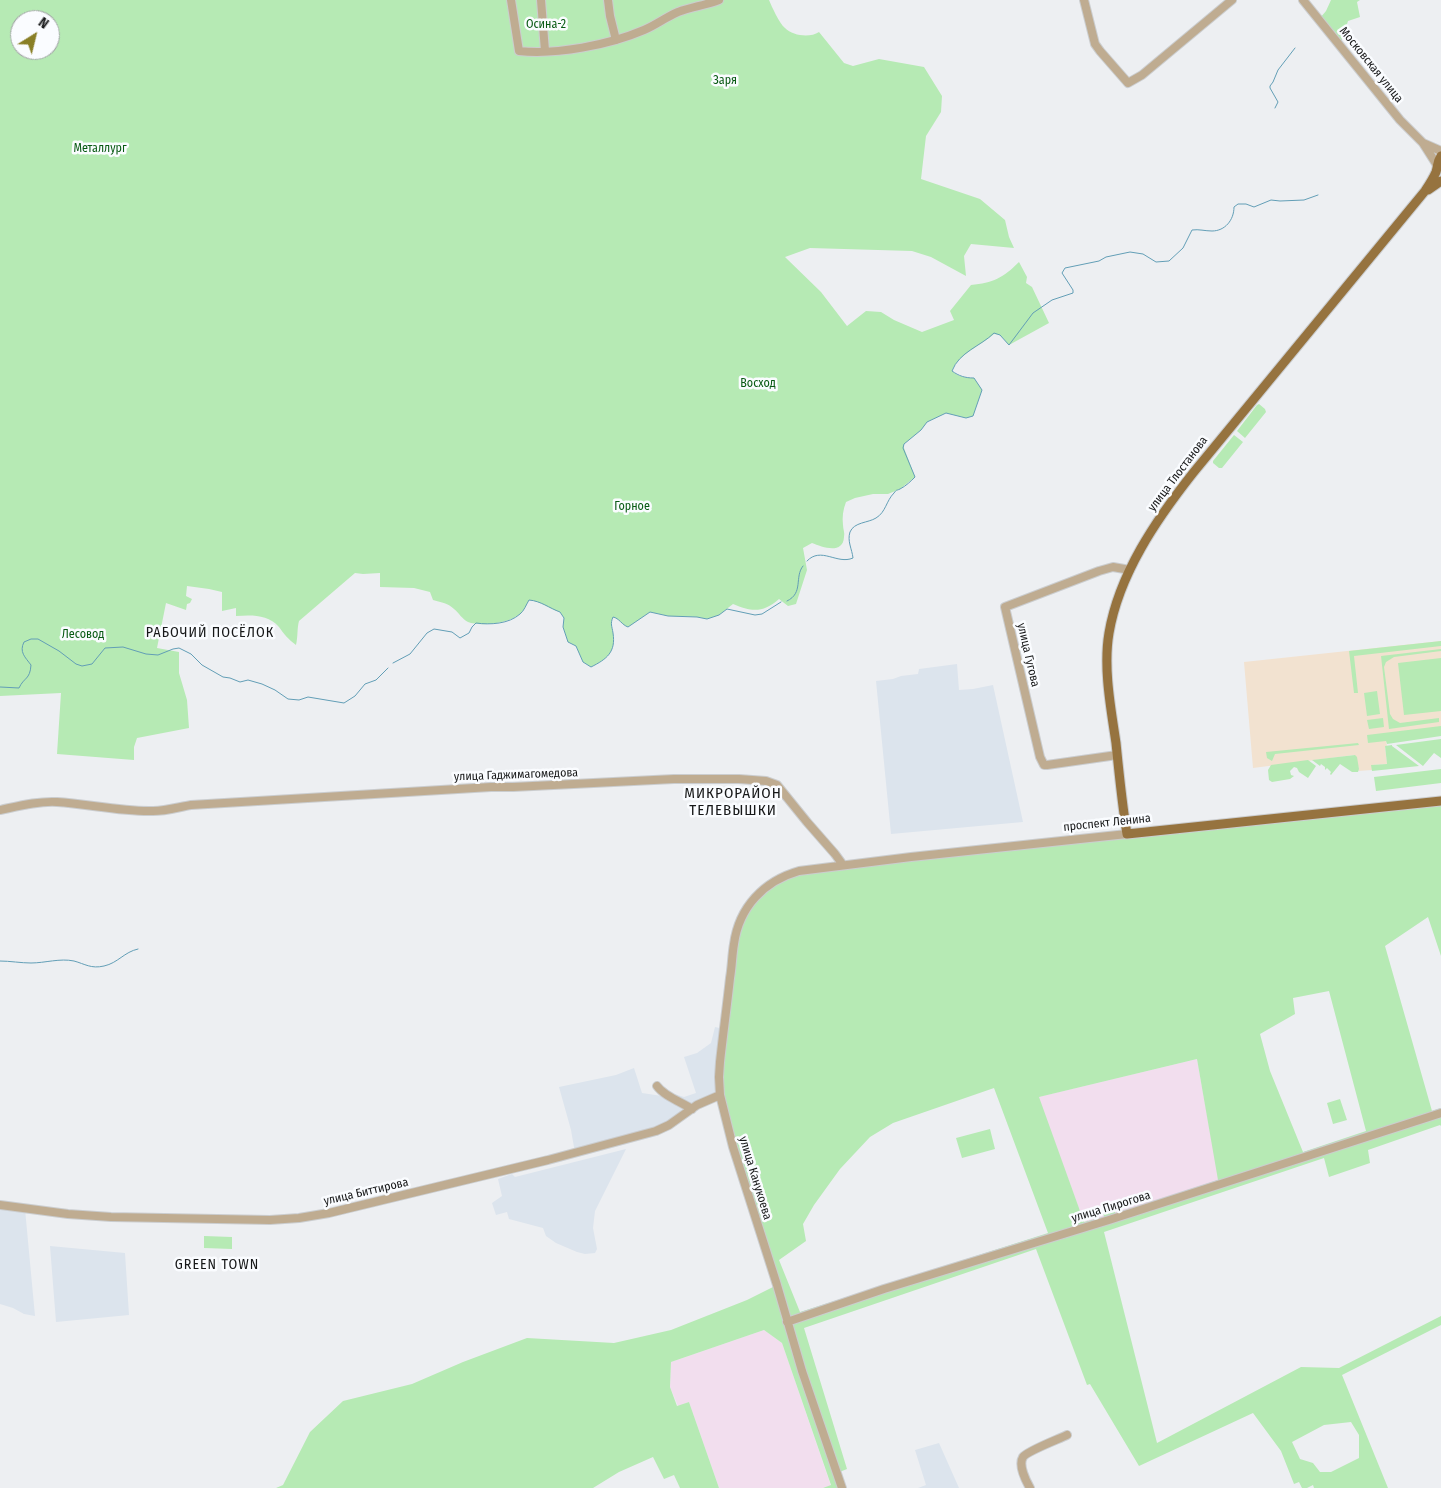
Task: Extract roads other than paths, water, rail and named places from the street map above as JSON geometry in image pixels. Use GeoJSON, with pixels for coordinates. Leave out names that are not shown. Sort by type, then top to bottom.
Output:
{"type":"FeatureCollection","features":[{"type":"Feature","properties":{"kind":"main road"},"geometry":{"type":"LineString","coordinates":[[1425,191],[1438,170],[1441,156]]}},
{"type":"Feature","properties":{"kind":"main road"},"geometry":{"type":"LineString","coordinates":[[1425,191],[1441,181]]}},
{"type":"Feature","properties":{"kind":"main road","name":"улица Тлостанова"},"geometry":{"type":"LineString","coordinates":[[1127,834],[1110,697],[1107,644],[1116,602],[1130,570],[1155,526],[1177,493],[1425,191]]}},
{"type":"Feature","properties":{"kind":"main road","name":"проспект Ленина"},"geometry":{"type":"LineString","coordinates":[[1127,834],[1441,801]]}},
{"type":"Feature","properties":{"kind":"street"},"geometry":{"type":"LineString","coordinates":[[511,0],[519,51],[534,52],[564,51],[616,40],[644,30],[678,12],[719,0]]}},
{"type":"Feature","properties":{"kind":"street"},"geometry":{"type":"LineString","coordinates":[[541,0],[545,51]]}},
{"type":"Feature","properties":{"kind":"street"},"geometry":{"type":"LineString","coordinates":[[608,0],[616,40]]}},
{"type":"Feature","properties":{"kind":"street"},"geometry":{"type":"LineString","coordinates":[[1084,0],[1095,44],[1128,83],[1142,76],[1232,0]]}},
{"type":"Feature","properties":{"kind":"street","name":"Московская улица"},"geometry":{"type":"LineString","coordinates":[[1303,0],[1400,120],[1423,143]]}},
{"type":"Feature","properties":{"kind":"street"},"geometry":{"type":"LineString","coordinates":[[1423,143],[1441,151]]}},
{"type":"Feature","properties":{"kind":"street"},"geometry":{"type":"LineString","coordinates":[[1423,143],[1438,170]]}},
{"type":"Feature","properties":{"kind":"street","name":"улица Гугова"},"geometry":{"type":"LineString","coordinates":[[1117,755],[1044,764],[1040,757],[1005,607],[1099,570],[1113,567],[1130,570]]}},
{"type":"Feature","properties":{"kind":"street","name":"улица Гаджимагомедова"},"geometry":{"type":"LineString","coordinates":[[0,810],[34,803],[57,802],[120,810],[152,811],[196,804],[419,790],[674,779],[739,779],[766,781],[777,785],[843,865]]}},
{"type":"Feature","properties":{"kind":"street","name":"проспект Ленина"},"geometry":{"type":"LineString","coordinates":[[777,880],[799,871],[843,865],[1127,834]]}},
{"type":"Feature","properties":{"kind":"street","name":"улица Канукоева"},"geometry":{"type":"LineString","coordinates":[[777,880],[760,893],[748,906],[739,924],[734,943],[720,1062],[720,1095],[733,1147],[802,1371],[842,1488]]}},
{"type":"Feature","properties":{"kind":"street"},"geometry":{"type":"LineString","coordinates":[[657,1086],[668,1095],[692,1108]]}},
{"type":"Feature","properties":{"kind":"street","name":"улица Биттирова"},"geometry":{"type":"LineString","coordinates":[[0,1205],[68,1214],[111,1217],[270,1220],[308,1217],[496,1173],[656,1131],[669,1125],[702,1102],[720,1095]]}},
{"type":"Feature","properties":{"kind":"street","name":"улица Пирогова"},"geometry":{"type":"LineString","coordinates":[[787,1322],[893,1286],[1109,1220],[1441,1113]]}},
{"type":"Feature","properties":{"kind":"street"},"geometry":{"type":"LineString","coordinates":[[1030,1488],[1022,1468],[1021,1462],[1023,1457],[1029,1452],[1067,1435]]}},
{"type":"Feature","properties":{"kind":"waterway"},"geometry":{"type":"LineString","coordinates":[[1275,108],[1278,102],[1270,86],[1278,70],[1295,48]]}},
{"type":"Feature","properties":{"kind":"waterway"},"geometry":{"type":"LineString","coordinates":[[807,561],[818,555],[847,560],[853,558],[849,539],[852,529],[858,524],[873,520],[879,516],[891,496],[915,477],[903,448],[904,444],[921,430],[927,422],[946,413],[966,418],[973,416],[982,390],[974,378],[968,378],[952,371],[955,364],[965,354],[994,333],[1000,335],[1009,345],[1033,313],[1052,300],[1073,293],[1062,273],[1065,268],[1130,252],[1143,254],[1156,262],[1169,261],[1183,248],[1192,230],[1217,231],[1225,227],[1234,212],[1234,207],[1238,204],[1254,207],[1271,200],[1304,200],[1318,195]]}},
{"type":"Feature","properties":{"kind":"waterway"},"geometry":{"type":"LineString","coordinates":[[787,601],[795,594],[800,570],[803,566]]}},
{"type":"Feature","properties":{"kind":"waterway"},"geometry":{"type":"LineString","coordinates":[[393,663],[410,654],[427,633],[434,629],[452,632],[460,638],[469,633],[476,623],[499,623],[516,617],[523,611],[529,600],[541,603],[560,612],[564,618],[563,627],[568,642],[576,646],[583,662],[591,667],[606,658],[612,650],[614,640],[611,623],[613,617],[628,627],[650,612],[668,616],[707,619],[719,615],[727,609],[755,615],[762,614],[781,602]]}},
{"type":"Feature","properties":{"kind":"waterway"},"geometry":{"type":"LineString","coordinates":[[0,687],[19,688],[28,676],[31,665],[23,654],[22,649],[24,642],[31,639],[38,639],[82,666],[92,664],[105,648],[123,647],[146,654],[158,655],[179,648],[191,654],[202,665],[223,677],[240,682],[248,680],[262,684],[288,699],[299,700],[308,697],[344,703],[355,696],[365,684],[376,680],[388,668]]}},
{"type":"Feature","properties":{"kind":"waterway"},"geometry":{"type":"LineString","coordinates":[[0,961],[31,963],[69,960],[92,967],[99,967],[109,965],[129,952],[138,949]]}},
{"type":"Feature","properties":{"kind":"district","name":"РАБОЧИЙ ПОСЁЛОК"},"geometry":{"type":"Point","coordinates":[210,633]}},
{"type":"Feature","properties":{"kind":"district","name":"МИКРОРАЙОН ТЕЛЕВЫШКИ"},"geometry":{"type":"Point","coordinates":[733,802]}},
{"type":"Feature","properties":{"kind":"district","name":"GREEN TOWN"},"geometry":{"type":"Point","coordinates":[217,1265]}},
{"type":"Feature","properties":{"kind":"park label","name":"Осина-2"},"geometry":{"type":"Point","coordinates":[546,25]}},
{"type":"Feature","properties":{"kind":"park label","name":"Заря"},"geometry":{"type":"Point","coordinates":[725,81]}},
{"type":"Feature","properties":{"kind":"park label","name":"Металлург"},"geometry":{"type":"Point","coordinates":[100,149]}},
{"type":"Feature","properties":{"kind":"park label","name":"Восход"},"geometry":{"type":"Point","coordinates":[758,384]}},
{"type":"Feature","properties":{"kind":"park label","name":"Горное"},"geometry":{"type":"Point","coordinates":[632,507]}},
{"type":"Feature","properties":{"kind":"park label","name":"Лесовод"},"geometry":{"type":"Point","coordinates":[83,635]}}]}
